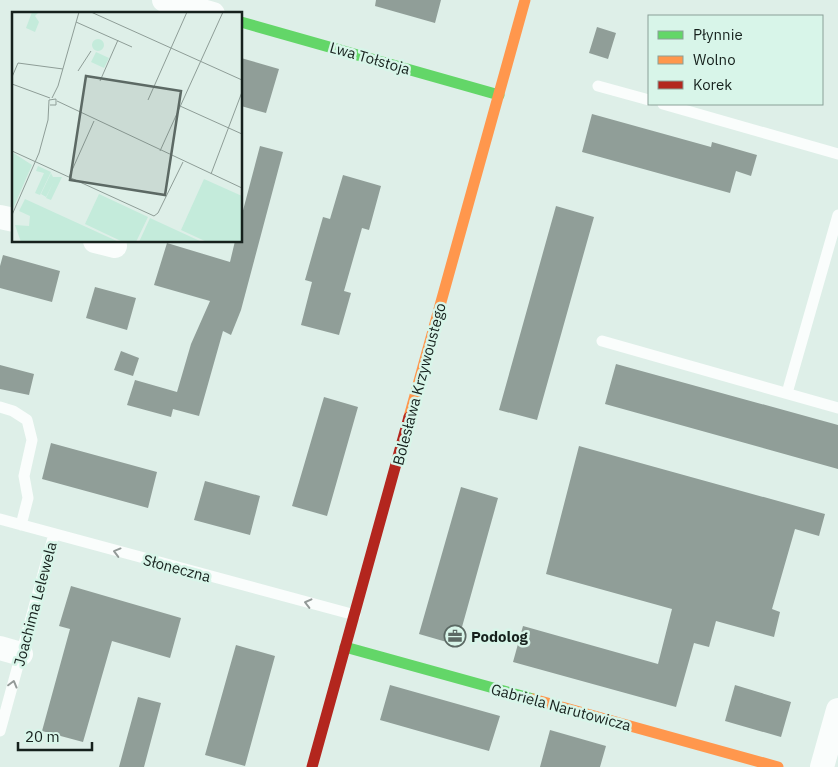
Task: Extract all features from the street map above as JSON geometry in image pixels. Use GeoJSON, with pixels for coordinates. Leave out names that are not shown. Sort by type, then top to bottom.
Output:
{"type":"FeatureCollection","features":[{"type":"Feature","properties":{"kind":"street"},"geometry":{"type":"LineString","coordinates":[[164,0],[206,12]]}},
{"type":"Feature","properties":{"kind":"street","name":"Bolesława Krzywoustego"},"geometry":{"type":"LineString","coordinates":[[312,767],[525,0]]}},
{"type":"Feature","properties":{"kind":"street","name":"Lwa Tołstoja"},"geometry":{"type":"LineString","coordinates":[[242,22],[499,95]]}},
{"type":"Feature","properties":{"kind":"street","name":"Gabriela Narutowicza"},"geometry":{"type":"LineString","coordinates":[[345,647],[778,767]]}},
{"type":"Feature","properties":{"kind":"street"},"geometry":{"type":"LineString","coordinates":[[822,767],[838,710]]}},
{"type":"Feature","properties":{"kind":"lane"},"geometry":{"type":"LineString","coordinates":[[598,86],[648,100]]}},
{"type":"Feature","properties":{"kind":"lane"},"geometry":{"type":"LineString","coordinates":[[666,105],[838,154]]}},
{"type":"Feature","properties":{"kind":"lane"},"geometry":{"type":"LineString","coordinates":[[787,393],[838,215]]}},
{"type":"Feature","properties":{"kind":"lane"},"geometry":{"type":"LineString","coordinates":[[602,341],[838,408]]}},
{"type":"Feature","properties":{"kind":"lane"},"geometry":{"type":"LineString","coordinates":[[0,407],[13,411],[27,420],[32,440],[24,476],[28,498],[21,525]]}},
{"type":"Feature","properties":{"kind":"lane","name":"Słoneczna"},"geometry":{"type":"LineString","coordinates":[[0,519],[355,615]]}},
{"type":"Feature","properties":{"kind":"lane","name":"Joachima Lelewela"},"geometry":{"type":"LineString","coordinates":[[0,731],[11,651],[54,534]]}},
{"type":"Feature","properties":{"kind":"building"},"geometry":{"type":"Polygon","coordinates":[[[376,0],[441,0],[435,23],[375,6],[376,0]]]}},
{"type":"Feature","properties":{"kind":"building"},"geometry":{"type":"Polygon","coordinates":[[[597,27],[616,33],[608,59],[589,53],[597,27]]]}},
{"type":"Feature","properties":{"kind":"building"},"geometry":{"type":"Polygon","coordinates":[[[242,58],[279,69],[266,113],[242,106],[242,58]]]}},
{"type":"Feature","properties":{"kind":"building"},"geometry":{"type":"Polygon","coordinates":[[[592,114],[711,147],[712,142],[757,155],[751,176],[736,171],[730,193],[582,152],[592,114]]]}},
{"type":"Feature","properties":{"kind":"building"},"geometry":{"type":"Polygon","coordinates":[[[260,146],[283,152],[241,310],[231,335],[223,331],[199,416],[173,409],[171,417],[127,405],[135,380],[177,392],[191,344],[210,301],[154,285],[167,243],[230,262],[235,242],[242,242],[242,214],[260,146]]]}},
{"type":"Feature","properties":{"kind":"building"},"geometry":{"type":"Polygon","coordinates":[[[343,175],[381,186],[369,230],[362,228],[344,291],[351,293],[339,335],[301,325],[312,282],[305,280],[323,217],[330,219],[343,175]]]}},
{"type":"Feature","properties":{"kind":"building"},"geometry":{"type":"Polygon","coordinates":[[[556,206],[594,217],[537,420],[499,410],[556,206]]]}},
{"type":"Feature","properties":{"kind":"building"},"geometry":{"type":"Polygon","coordinates":[[[3,255],[60,271],[52,302],[0,288],[0,266],[3,255]]]}},
{"type":"Feature","properties":{"kind":"building"},"geometry":{"type":"Polygon","coordinates":[[[95,287],[136,298],[127,330],[86,318],[95,287]]]}},
{"type":"Feature","properties":{"kind":"building"},"geometry":{"type":"Polygon","coordinates":[[[121,351],[139,358],[133,376],[114,370],[121,351]]]}},
{"type":"Feature","properties":{"kind":"building"},"geometry":{"type":"Polygon","coordinates":[[[616,364],[838,425],[838,469],[605,404],[616,364]]]}},
{"type":"Feature","properties":{"kind":"building"},"geometry":{"type":"Polygon","coordinates":[[[0,365],[34,374],[29,395],[0,389],[0,365]]]}},
{"type":"Feature","properties":{"kind":"building"},"geometry":{"type":"Polygon","coordinates":[[[324,397],[358,407],[327,516],[292,506],[324,397]]]}},
{"type":"Feature","properties":{"kind":"building"},"geometry":{"type":"Polygon","coordinates":[[[51,443],[157,472],[148,508],[42,479],[51,443]]]}},
{"type":"Feature","properties":{"kind":"building"},"geometry":{"type":"Polygon","coordinates":[[[579,446],[825,514],[819,536],[795,529],[772,609],[780,612],[774,637],[716,621],[709,647],[694,643],[676,707],[513,662],[523,626],[658,664],[672,609],[546,574],[579,446]]]}},
{"type":"Feature","properties":{"kind":"building"},"geometry":{"type":"Polygon","coordinates":[[[205,481],[260,496],[250,535],[194,520],[205,481]]]}},
{"type":"Feature","properties":{"kind":"building"},"geometry":{"type":"Polygon","coordinates":[[[461,487],[498,498],[457,645],[419,634],[461,487]]]}},
{"type":"Feature","properties":{"kind":"building"},"geometry":{"type":"Polygon","coordinates":[[[71,586],[181,618],[170,658],[112,641],[83,742],[42,731],[70,629],[59,626],[71,586]]]}},
{"type":"Feature","properties":{"kind":"building"},"geometry":{"type":"Polygon","coordinates":[[[236,645],[275,656],[245,766],[205,755],[236,645]]]}},
{"type":"Feature","properties":{"kind":"building"},"geometry":{"type":"Polygon","coordinates":[[[390,685],[500,716],[489,751],[380,720],[390,685]]]}},
{"type":"Feature","properties":{"kind":"building"},"geometry":{"type":"Polygon","coordinates":[[[735,685],[791,702],[781,737],[725,721],[735,685]]]}},
{"type":"Feature","properties":{"kind":"building"},"geometry":{"type":"Polygon","coordinates":[[[138,697],[161,703],[144,767],[119,767],[138,697]]]}},
{"type":"Feature","properties":{"kind":"building"},"geometry":{"type":"Polygon","coordinates":[[[550,730],[606,746],[600,767],[540,767],[550,730]]]}},
{"type":"Feature","properties":{"kind":"traffic: fast"},"geometry":{"type":"LineString","coordinates":[[242,22],[499,95]]}},
{"type":"Feature","properties":{"kind":"traffic: fast"},"geometry":{"type":"LineString","coordinates":[[345,647],[533,699]]}},
{"type":"Feature","properties":{"kind":"traffic: slow"},"geometry":{"type":"LineString","coordinates":[[409,417],[525,0]]}},
{"type":"Feature","properties":{"kind":"traffic: slow"},"geometry":{"type":"LineString","coordinates":[[533,699],[778,767]]}},
{"type":"Feature","properties":{"kind":"traffic: jam"},"geometry":{"type":"LineString","coordinates":[[312,767],[409,417]]}},
{"type":"Feature","properties":{"kind":"place","name":"Podolog"},"geometry":{"type":"Point","coordinates":[455,636]}}]}
